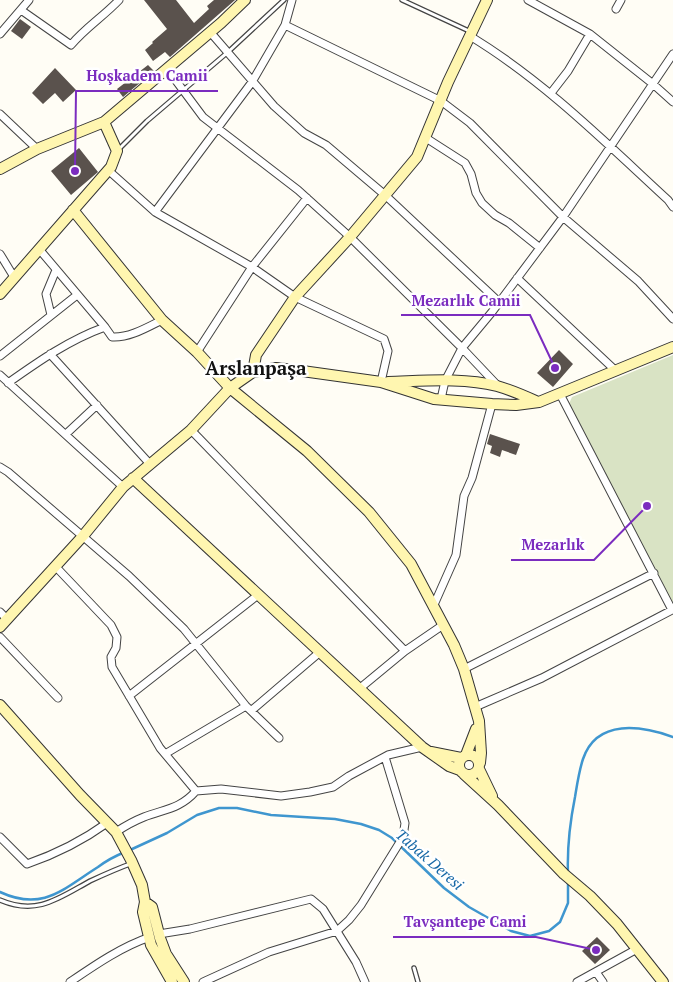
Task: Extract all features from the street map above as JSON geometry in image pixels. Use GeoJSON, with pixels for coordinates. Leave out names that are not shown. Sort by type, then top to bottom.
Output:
{"type":"FeatureCollection","features":[{"type":"Feature","properties":{"kind":"street"},"geometry":{"type":"LineString","coordinates":[[0,34],[29,0]]}},
{"type":"Feature","properties":{"kind":"street"},"geometry":{"type":"LineString","coordinates":[[21,10],[71,44],[82,31],[119,0]]}},
{"type":"Feature","properties":{"kind":"street"},"geometry":{"type":"LineString","coordinates":[[0,169],[37,149],[104,122],[168,70],[245,0]]}},
{"type":"Feature","properties":{"kind":"street"},"geometry":{"type":"LineString","coordinates":[[155,212],[252,82],[285,25],[292,0]]}},
{"type":"Feature","properties":{"kind":"street"},"geometry":{"type":"LineString","coordinates":[[253,372],[256,355],[295,297],[350,237],[417,157],[448,82],[488,0]]}},
{"type":"Feature","properties":{"kind":"street"},"geometry":{"type":"LineString","coordinates":[[528,0],[590,34],[673,102]]}},
{"type":"Feature","properties":{"kind":"street"},"geometry":{"type":"LineString","coordinates":[[616,9],[621,0]]}},
{"type":"Feature","properties":{"kind":"street"},"geometry":{"type":"LineString","coordinates":[[285,25],[441,101],[470,123],[563,217],[638,281],[673,319]]}},
{"type":"Feature","properties":{"kind":"street"},"geometry":{"type":"LineString","coordinates":[[210,33],[274,106],[304,133],[326,145],[385,195],[499,302]]}},
{"type":"Feature","properties":{"kind":"street"},"geometry":{"type":"LineString","coordinates":[[471,34],[551,93],[610,146],[673,207]]}},
{"type":"Feature","properties":{"kind":"street"},"geometry":{"type":"LineString","coordinates":[[551,93],[568,71],[590,34]]}},
{"type":"Feature","properties":{"kind":"street"},"geometry":{"type":"LineString","coordinates":[[441,400],[446,381],[462,348],[518,278],[563,217],[673,54]]}},
{"type":"Feature","properties":{"kind":"street"},"geometry":{"type":"LineString","coordinates":[[168,70],[204,117],[307,198],[350,237],[498,386]]}},
{"type":"Feature","properties":{"kind":"street"},"geometry":{"type":"LineString","coordinates":[[0,114],[37,149]]}},
{"type":"Feature","properties":{"kind":"street"},"geometry":{"type":"LineString","coordinates":[[0,294],[74,210],[114,161],[117,151],[104,122]]}},
{"type":"Feature","properties":{"kind":"street"},"geometry":{"type":"LineString","coordinates":[[426,138],[465,163],[471,174],[476,193],[482,203],[495,215],[509,222],[540,248]]}},
{"type":"Feature","properties":{"kind":"street"},"geometry":{"type":"LineString","coordinates":[[108,170],[155,212],[252,268],[295,297],[384,339],[388,351],[381,382]]}},
{"type":"Feature","properties":{"kind":"street"},"geometry":{"type":"LineString","coordinates":[[197,352],[252,268],[307,198]]}},
{"type":"Feature","properties":{"kind":"street"},"geometry":{"type":"LineString","coordinates":[[74,210],[162,320],[197,352],[230,388],[307,450],[368,512],[411,564],[464,669],[479,721],[481,753],[476,773],[470,775],[448,766],[425,749],[133,478]]}},
{"type":"Feature","properties":{"kind":"street"},"geometry":{"type":"LineString","coordinates":[[39,249],[112,337],[119,337],[142,330],[162,320]]}},
{"type":"Feature","properties":{"kind":"street"},"geometry":{"type":"LineString","coordinates":[[0,254],[14,277]]}},
{"type":"Feature","properties":{"kind":"street"},"geometry":{"type":"LineString","coordinates":[[51,315],[46,294],[56,270]]}},
{"type":"Feature","properties":{"kind":"street"},"geometry":{"type":"LineString","coordinates":[[518,278],[616,371]]}},
{"type":"Feature","properties":{"kind":"street"},"geometry":{"type":"LineString","coordinates":[[0,356],[77,295]]}},
{"type":"Feature","properties":{"kind":"street"},"geometry":{"type":"LineString","coordinates":[[8,383],[50,354],[83,335],[105,327]]}},
{"type":"Feature","properties":{"kind":"street"},"geometry":{"type":"LineString","coordinates":[[381,382],[434,399],[516,405],[539,402],[673,347]]}},
{"type":"Feature","properties":{"kind":"street"},"geometry":{"type":"LineString","coordinates":[[50,354],[149,463]]}},
{"type":"Feature","properties":{"kind":"street"},"geometry":{"type":"LineString","coordinates":[[2,620],[56,567],[123,487],[149,463],[191,430],[230,388],[253,372],[276,368],[381,382],[446,381],[478,383],[498,386],[539,402]]}},
{"type":"Feature","properties":{"kind":"street"},"geometry":{"type":"LineString","coordinates":[[0,375],[123,487]]}},
{"type":"Feature","properties":{"kind":"street"},"geometry":{"type":"LineString","coordinates":[[475,707],[542,678],[672,610],[560,394]]}},
{"type":"Feature","properties":{"kind":"street"},"geometry":{"type":"LineString","coordinates":[[433,606],[456,555],[464,496],[472,478],[492,404]]}},
{"type":"Feature","properties":{"kind":"street"},"geometry":{"type":"LineString","coordinates":[[66,434],[97,405]]}},
{"type":"Feature","properties":{"kind":"street"},"geometry":{"type":"LineString","coordinates":[[191,430],[405,651]]}},
{"type":"Feature","properties":{"kind":"street"},"geometry":{"type":"LineString","coordinates":[[0,467],[83,536],[184,629],[249,708],[280,738]]}},
{"type":"Feature","properties":{"kind":"street"},"geometry":{"type":"LineString","coordinates":[[56,567],[112,625],[117,637],[116,648],[111,657],[112,667],[165,754],[196,791]]}},
{"type":"Feature","properties":{"kind":"street"},"geometry":{"type":"LineString","coordinates":[[464,669],[654,573]]}},
{"type":"Feature","properties":{"kind":"street"},"geometry":{"type":"LineString","coordinates":[[129,696],[258,596]]}},
{"type":"Feature","properties":{"kind":"street"},"geometry":{"type":"LineString","coordinates":[[359,689],[405,651],[443,625]]}},
{"type":"Feature","properties":{"kind":"street"},"geometry":{"type":"LineString","coordinates":[[0,637],[58,698]]}},
{"type":"Feature","properties":{"kind":"street"},"geometry":{"type":"LineString","coordinates":[[165,754],[249,708],[320,652]]}},
{"type":"Feature","properties":{"kind":"street"},"geometry":{"type":"LineString","coordinates":[[0,705],[80,795],[116,832],[132,861],[142,885],[145,902],[143,912],[154,936],[184,982]]}},
{"type":"Feature","properties":{"kind":"street"},"geometry":{"type":"LineString","coordinates":[[479,721],[474,739],[459,764],[462,772],[498,805],[564,874],[590,896],[617,924],[663,982]]}},
{"type":"Feature","properties":{"kind":"street"},"geometry":{"type":"LineString","coordinates":[[116,832],[145,817],[176,807],[189,799],[196,791],[221,789],[281,796],[310,792],[333,787],[385,757],[425,749],[464,757],[472,755],[477,758],[486,786],[498,805]]}},
{"type":"Feature","properties":{"kind":"street"},"geometry":{"type":"LineString","coordinates":[[203,982],[269,952],[337,932],[349,920],[361,905],[403,837],[405,823],[385,757]]}},
{"type":"Feature","properties":{"kind":"street"},"geometry":{"type":"LineString","coordinates":[[0,838],[27,864],[68,848],[88,837],[107,823]]}},
{"type":"Feature","properties":{"kind":"street"},"geometry":{"type":"LineString","coordinates":[[70,982],[137,942],[154,936],[311,899],[323,909],[356,962],[366,982]]}},
{"type":"Feature","properties":{"kind":"street"},"geometry":{"type":"LineString","coordinates":[[154,936],[159,961],[172,982]]}},
{"type":"Feature","properties":{"kind":"street"},"geometry":{"type":"LineString","coordinates":[[577,982],[637,949]]}},
{"type":"Feature","properties":{"kind":"street"},"geometry":{"type":"LineString","coordinates":[[596,972],[603,982]]}},
{"type":"Feature","properties":{"kind":"lane"},"geometry":{"type":"LineString","coordinates":[[117,151],[147,121],[184,91],[284,0]]}},
{"type":"Feature","properties":{"kind":"lane"},"geometry":{"type":"LineString","coordinates":[[402,0],[471,34]]}},
{"type":"Feature","properties":{"kind":"lane"},"geometry":{"type":"LineString","coordinates":[[0,900],[22,906],[46,904],[62,898],[132,861]]}},
{"type":"Feature","properties":{"kind":"lane"},"geometry":{"type":"LineString","coordinates":[[414,968],[418,982]]}},
{"type":"Feature","properties":{"kind":"green space"},"geometry":{"type":"Polygon","coordinates":[[[673,355],[673,606],[568,406],[572,397],[673,355]]]}},
{"type":"Feature","properties":{"kind":"building"},"geometry":{"type":"Polygon","coordinates":[[[144,0],[176,0],[194,23],[209,9],[207,6],[214,0],[235,0],[170,57],[165,52],[153,61],[145,50],[167,29],[144,0]]]}},
{"type":"Feature","properties":{"kind":"building"},"geometry":{"type":"Polygon","coordinates":[[[20,19],[31,27],[22,39],[11,31],[20,19]]]}},
{"type":"Feature","properties":{"kind":"building"},"geometry":{"type":"Polygon","coordinates":[[[148,65],[154,71],[123,97],[117,89],[148,65]]]}},
{"type":"Feature","properties":{"kind":"building"},"geometry":{"type":"Polygon","coordinates":[[[55,68],[76,90],[63,102],[55,93],[43,104],[32,93],[55,68]]]}},
{"type":"Feature","properties":{"kind":"building"},"geometry":{"type":"Polygon","coordinates":[[[79,148],[98,172],[71,195],[51,171],[79,148]]]}},
{"type":"Feature","properties":{"kind":"building"},"geometry":{"type":"Polygon","coordinates":[[[559,350],[573,364],[553,387],[537,373],[559,350]]]}},
{"type":"Feature","properties":{"kind":"building"},"geometry":{"type":"Polygon","coordinates":[[[490,434],[520,444],[516,455],[502,450],[500,457],[490,453],[492,446],[487,444],[490,434]]]}},
{"type":"Feature","properties":{"kind":"building"},"geometry":{"type":"Polygon","coordinates":[[[597,937],[610,950],[595,964],[582,951],[597,937]]]}},
{"type":"Feature","properties":{"kind":"waterway","name":"Tabak Deresi"},"geometry":{"type":"LineString","coordinates":[[568,874],[568,845],[573,806],[583,759],[590,746],[609,731],[622,728],[648,730],[673,737]]}},
{"type":"Feature","properties":{"kind":"waterway","name":"Tabak Deresi"},"geometry":{"type":"LineString","coordinates":[[130,850],[167,833],[197,815],[219,808],[237,808],[271,815],[335,819],[361,824],[379,830],[392,838],[444,888],[469,907],[511,931],[530,936],[549,931],[560,922],[568,903],[568,882]]}},
{"type":"Feature","properties":{"kind":"waterway","name":"Tabak Deresi"},"geometry":{"type":"LineString","coordinates":[[0,892],[15,898],[41,899],[63,890],[107,861],[125,852]]}},
{"type":"Feature","properties":{"kind":"place","name":"Hoşkadem Camii"},"geometry":{"type":"Point","coordinates":[75,171]}},
{"type":"Feature","properties":{"kind":"place","name":"Mezarlık Camii"},"geometry":{"type":"Point","coordinates":[555,368]}},
{"type":"Feature","properties":{"kind":"place","name":"Mezarlık"},"geometry":{"type":"Point","coordinates":[647,506]}},
{"type":"Feature","properties":{"kind":"place","name":"Tavşantepe Cami"},"geometry":{"type":"Point","coordinates":[596,950]}},
{"type":"Feature","properties":{"kind":"district","name":"Arslanpaşa"},"geometry":{"type":"Point","coordinates":[256,367]}}]}
